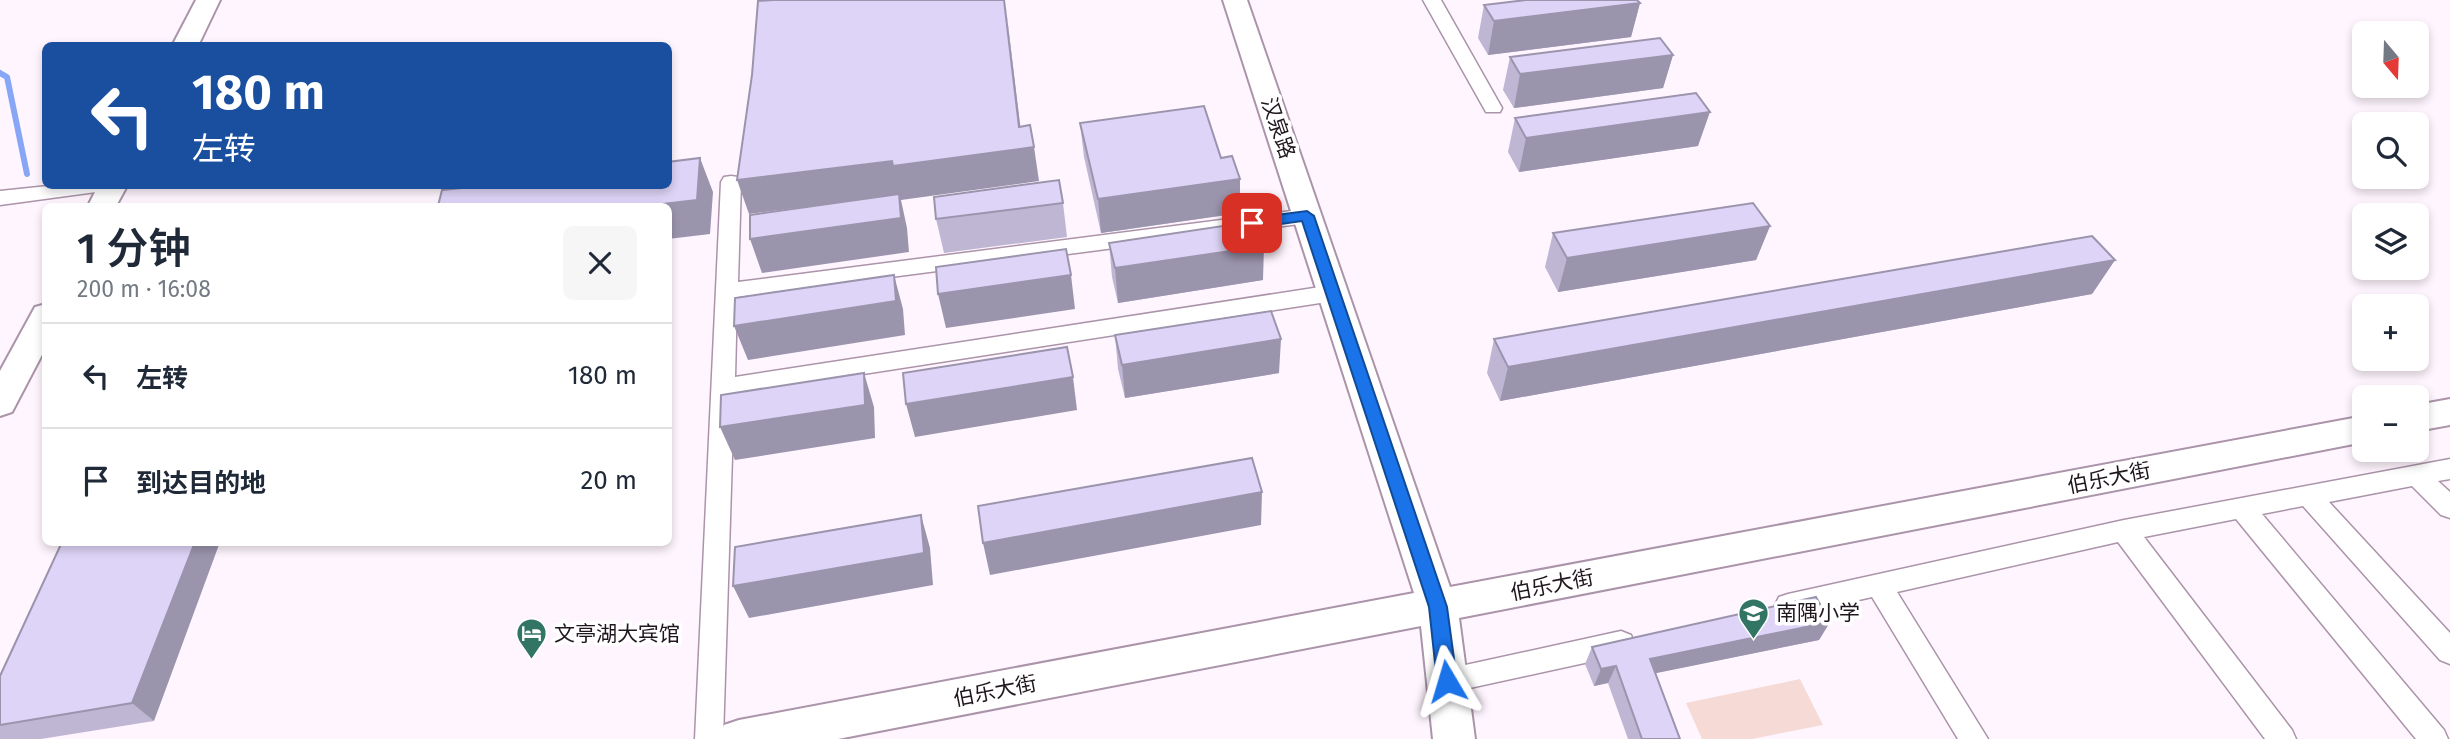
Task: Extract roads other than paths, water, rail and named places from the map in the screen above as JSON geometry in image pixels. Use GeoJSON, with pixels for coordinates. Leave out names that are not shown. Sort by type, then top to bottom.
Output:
{"type":"FeatureCollection","features":[{"type":"Feature","properties":{"kind":"main road"},"geometry":{"type":"LineString","coordinates":[[187,42],[208,0]]}},
{"type":"Feature","properties":{"kind":"main road","name":"汉泉路"},"geometry":{"type":"LineString","coordinates":[[1235,0],[1438,607],[1454,739]]}},
{"type":"Feature","properties":{"kind":"main road"},"geometry":{"type":"LineString","coordinates":[[0,403],[42,323]]}},
{"type":"Feature","properties":{"kind":"main road"},"geometry":{"type":"LineString","coordinates":[[2429,416],[2450,412]]}},
{"type":"Feature","properties":{"kind":"main road","name":"伯乐大街"},"geometry":{"type":"LineString","coordinates":[[739,739],[2352,431]]}},
{"type":"Feature","properties":{"kind":"street"},"geometry":{"type":"LineString","coordinates":[[1432,0],[1493,108]]}},
{"type":"Feature","properties":{"kind":"street"},"geometry":{"type":"LineString","coordinates":[[709,739],[731,182]]}},
{"type":"Feature","properties":{"kind":"street"},"geometry":{"type":"LineString","coordinates":[[0,198],[72,189]]}},
{"type":"Feature","properties":{"kind":"street"},"geometry":{"type":"LineString","coordinates":[[727,290],[1307,216]]}},
{"type":"Feature","properties":{"kind":"street"},"geometry":{"type":"LineString","coordinates":[[723,387],[1333,293]]}},
{"type":"Feature","properties":{"kind":"street"},"geometry":{"type":"LineString","coordinates":[[1771,609],[2124,530],[2450,470]]}},
{"type":"Feature","properties":{"kind":"street"},"geometry":{"type":"LineString","coordinates":[[2417,475],[2450,508]]}},
{"type":"Feature","properties":{"kind":"street"},"geometry":{"type":"LineString","coordinates":[[2309,496],[2450,652]]}},
{"type":"Feature","properties":{"kind":"street"},"geometry":{"type":"LineString","coordinates":[[2242,508],[2434,739]]}},
{"type":"Feature","properties":{"kind":"street"},"geometry":{"type":"LineString","coordinates":[[2124,530],[2282,739]]}},
{"type":"Feature","properties":{"kind":"street"},"geometry":{"type":"LineString","coordinates":[[1879,585],[1975,739]]}},
{"type":"Feature","properties":{"kind":"street"},"geometry":{"type":"LineString","coordinates":[[1447,681],[1649,636]]}},
{"type":"Feature","properties":{"kind":"waterway"},"geometry":{"type":"LineString","coordinates":[[0,73],[7,77],[27,174]]}},
{"type":"Feature","properties":{"kind":"place","name":"南隅小学"},"geometry":{"type":"Point","coordinates":[1753,640]}},
{"type":"Feature","properties":{"kind":"place","name":"文亭湖大宾馆"},"geometry":{"type":"Point","coordinates":[531,661]}}]}
